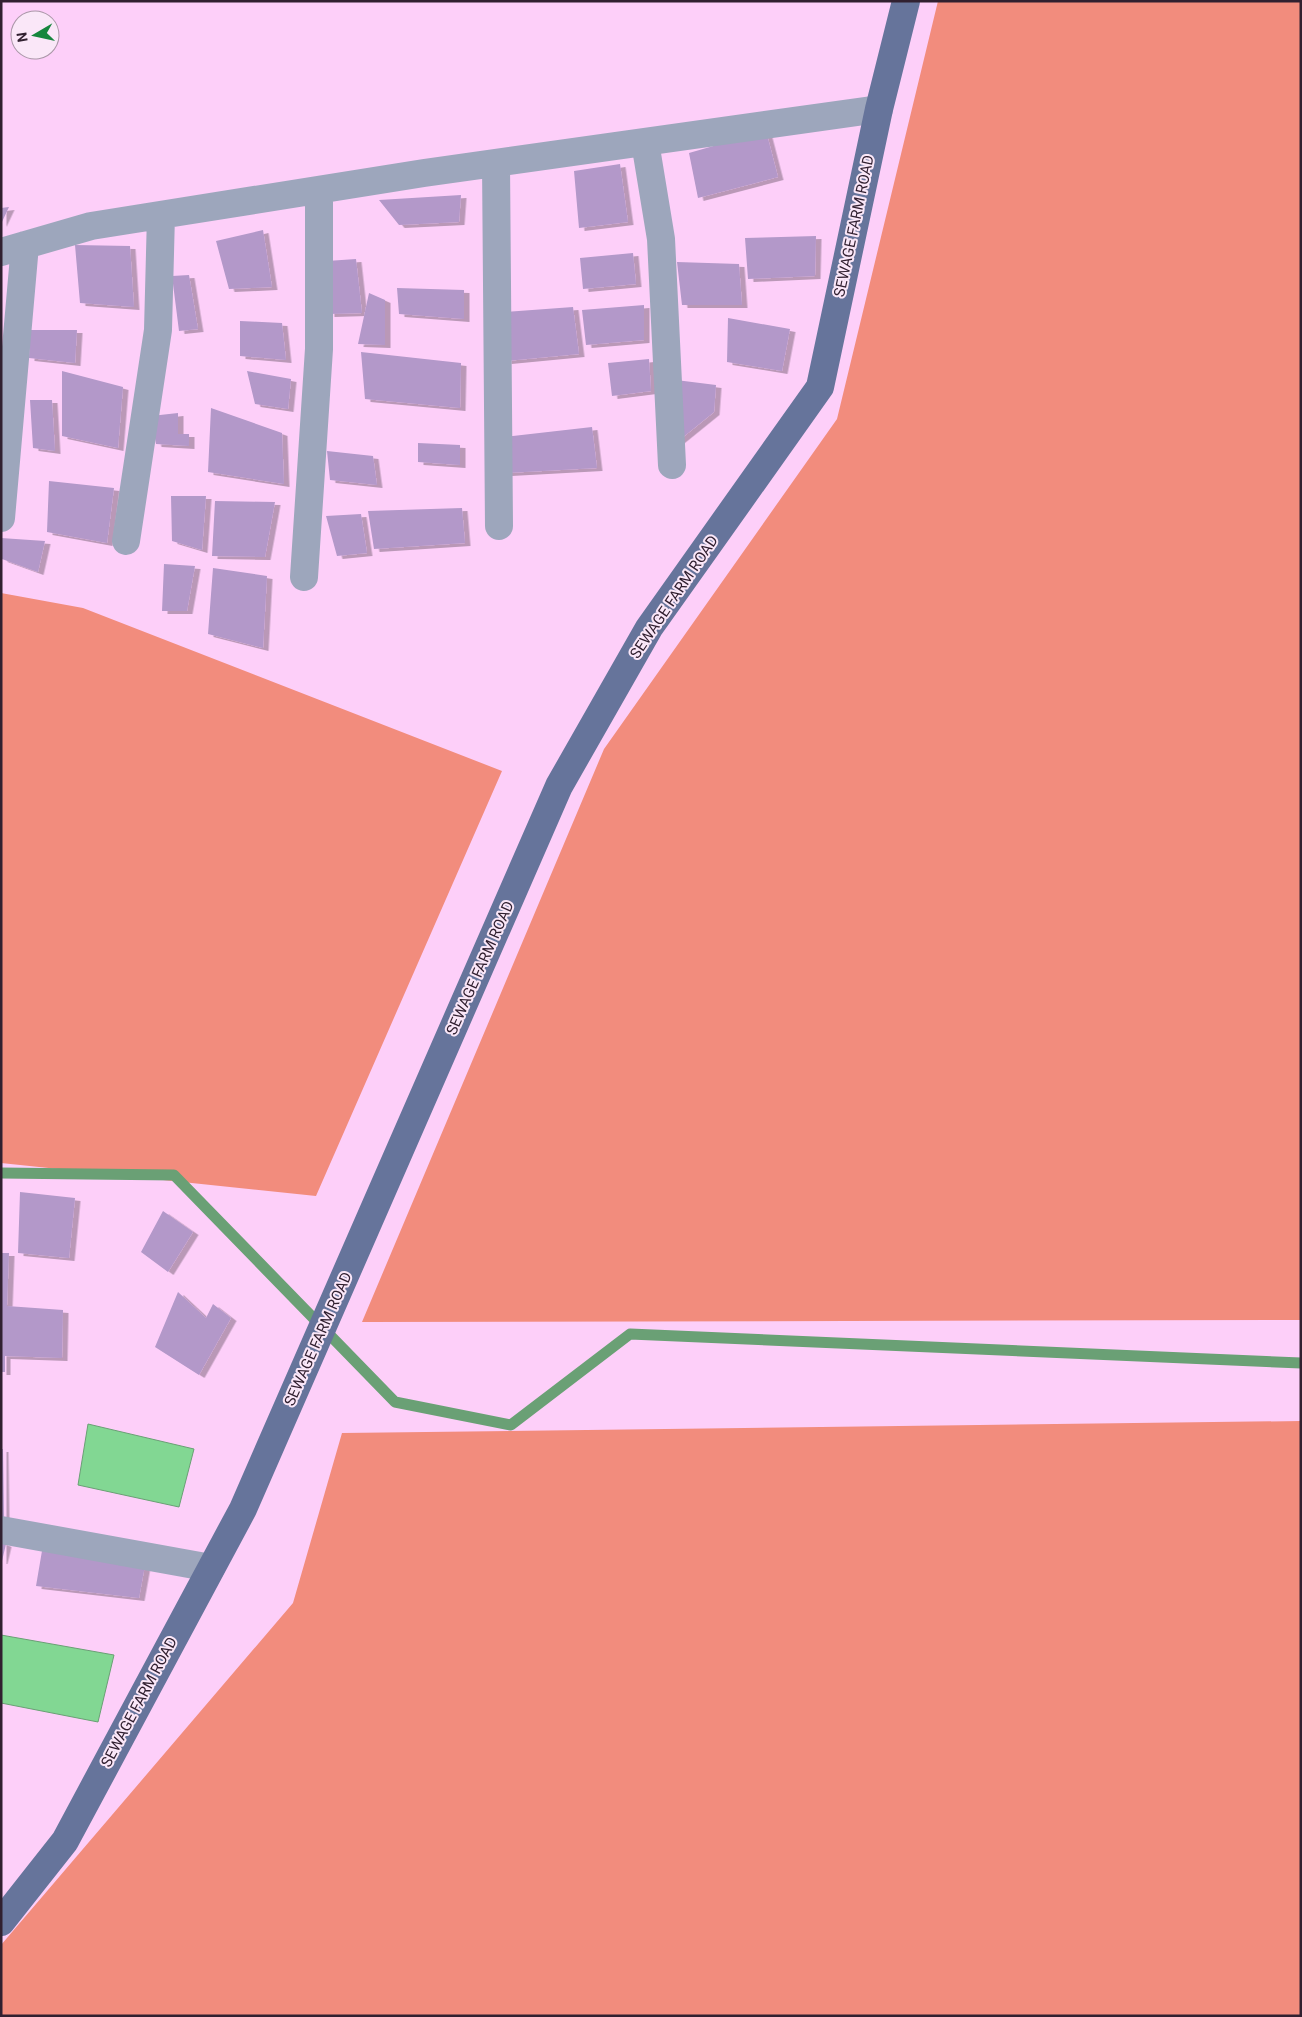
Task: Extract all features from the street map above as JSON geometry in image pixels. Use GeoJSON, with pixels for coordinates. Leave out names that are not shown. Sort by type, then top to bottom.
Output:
{"type":"FeatureCollection","features":[{"type":"Feature","properties":{"kind":"main road","name":"SEWAGE FARM ROAD"},"geometry":{"type":"LineString","coordinates":[[1,1922],[65,1841],[243,1509],[560,786],[649,628],[820,387],[879,109],[906,1]]}},
{"type":"Feature","properties":{"kind":"street"},"geometry":{"type":"LineString","coordinates":[[1,518],[13,248],[91,226],[496,163],[879,109]]}},
{"type":"Feature","properties":{"kind":"street"},"geometry":{"type":"LineString","coordinates":[[645,142],[661,238],[672,465]]}},
{"type":"Feature","properties":{"kind":"street"},"geometry":{"type":"LineString","coordinates":[[496,163],[499,526]]}},
{"type":"Feature","properties":{"kind":"street"},"geometry":{"type":"LineString","coordinates":[[304,577],[319,349],[319,190]]}},
{"type":"Feature","properties":{"kind":"street"},"geometry":{"type":"LineString","coordinates":[[126,541],[158,330],[162,215]]}},
{"type":"Feature","properties":{"kind":"street"},"geometry":{"type":"LineString","coordinates":[[1,1530],[211,1568]]}},
{"type":"Feature","properties":{"kind":"shaded area"},"geometry":{"type":"Polygon","coordinates":[[[938,1],[1301,1],[1301,1320],[362,1322],[604,749],[837,419],[938,1]]]}},
{"type":"Feature","properties":{"kind":"shaded area"},"geometry":{"type":"Polygon","coordinates":[[[1,593],[83,608],[502,771],[316,1196],[1,1163],[1,593]]]}},
{"type":"Feature","properties":{"kind":"shaded area"},"geometry":{"type":"Polygon","coordinates":[[[1301,1421],[1301,2016],[1,2016],[1,1945],[293,1603],[342,1433],[1301,1421]]]}},
{"type":"Feature","properties":{"kind":"shaded area"},"geometry":{"type":"Polygon","coordinates":[[[88,1424],[194,1449],[179,1507],[78,1485],[88,1424]]]}},
{"type":"Feature","properties":{"kind":"shaded area"},"geometry":{"type":"Polygon","coordinates":[[[1,1635],[114,1655],[98,1722],[1,1703],[1,1635]]]}},
{"type":"Feature","properties":{"kind":"building"},"geometry":{"type":"Polygon","coordinates":[[[766,131],[778,177],[698,198],[689,153],[766,131]]]}},
{"type":"Feature","properties":{"kind":"building"},"geometry":{"type":"Polygon","coordinates":[[[620,164],[628,222],[579,228],[574,171],[620,164]]]}},
{"type":"Feature","properties":{"kind":"building"},"geometry":{"type":"Polygon","coordinates":[[[461,195],[459,222],[399,225],[379,200],[461,195]]]}},
{"type":"Feature","properties":{"kind":"building"},"geometry":{"type":"Polygon","coordinates":[[[9,207],[1,224],[1,208],[9,207]]]}},
{"type":"Feature","properties":{"kind":"building"},"geometry":{"type":"Polygon","coordinates":[[[263,230],[272,287],[229,289],[216,241],[263,230]]]}},
{"type":"Feature","properties":{"kind":"building"},"geometry":{"type":"Polygon","coordinates":[[[816,236],[815,276],[748,279],[745,238],[816,236]]]}},
{"type":"Feature","properties":{"kind":"building"},"geometry":{"type":"Polygon","coordinates":[[[75,245],[130,246],[134,307],[80,303],[75,245]]]}},
{"type":"Feature","properties":{"kind":"building"},"geometry":{"type":"Polygon","coordinates":[[[633,253],[636,284],[583,289],[580,258],[633,253]]]}},
{"type":"Feature","properties":{"kind":"building"},"geometry":{"type":"Polygon","coordinates":[[[356,259],[362,313],[329,314],[327,261],[356,259]]]}},
{"type":"Feature","properties":{"kind":"building"},"geometry":{"type":"Polygon","coordinates":[[[677,262],[739,264],[742,305],[682,305],[677,262]]]}},
{"type":"Feature","properties":{"kind":"building"},"geometry":{"type":"Polygon","coordinates":[[[189,275],[198,329],[179,331],[172,276],[189,275]]]}},
{"type":"Feature","properties":{"kind":"building"},"geometry":{"type":"Polygon","coordinates":[[[397,288],[464,290],[464,319],[399,314],[397,288]]]}},
{"type":"Feature","properties":{"kind":"building"},"geometry":{"type":"Polygon","coordinates":[[[369,293],[385,300],[385,345],[358,344],[369,293]]]}},
{"type":"Feature","properties":{"kind":"building"},"geometry":{"type":"Polygon","coordinates":[[[644,305],[644,340],[586,345],[582,310],[644,305]]]}},
{"type":"Feature","properties":{"kind":"building"},"geometry":{"type":"Polygon","coordinates":[[[573,307],[579,354],[506,361],[505,312],[573,307]]]}},
{"type":"Feature","properties":{"kind":"building"},"geometry":{"type":"Polygon","coordinates":[[[728,318],[790,329],[782,371],[727,362],[728,318]]]}},
{"type":"Feature","properties":{"kind":"building"},"geometry":{"type":"Polygon","coordinates":[[[240,321],[282,323],[286,360],[240,356],[240,321]]]}},
{"type":"Feature","properties":{"kind":"building"},"geometry":{"type":"Polygon","coordinates":[[[30,330],[77,330],[75,363],[29,358],[30,330]]]}},
{"type":"Feature","properties":{"kind":"building"},"geometry":{"type":"Polygon","coordinates":[[[361,352],[461,363],[460,408],[365,399],[361,352]]]}},
{"type":"Feature","properties":{"kind":"building"},"geometry":{"type":"Polygon","coordinates":[[[649,359],[651,391],[612,396],[608,363],[649,359]]]}},
{"type":"Feature","properties":{"kind":"building"},"geometry":{"type":"Polygon","coordinates":[[[62,371],[123,387],[118,448],[62,436],[62,371]]]}},
{"type":"Feature","properties":{"kind":"building"},"geometry":{"type":"Polygon","coordinates":[[[247,371],[291,379],[288,409],[255,404],[247,371]]]}},
{"type":"Feature","properties":{"kind":"building"},"geometry":{"type":"Polygon","coordinates":[[[676,380],[716,385],[714,412],[677,442],[676,380]]]}},
{"type":"Feature","properties":{"kind":"building"},"geometry":{"type":"Polygon","coordinates":[[[30,400],[52,400],[55,451],[33,448],[30,400]]]}},
{"type":"Feature","properties":{"kind":"building"},"geometry":{"type":"Polygon","coordinates":[[[211,408],[282,433],[284,484],[208,472],[211,408]]]}},
{"type":"Feature","properties":{"kind":"building"},"geometry":{"type":"Polygon","coordinates":[[[178,413],[178,434],[189,434],[189,446],[156,444],[151,416],[178,413]]]}},
{"type":"Feature","properties":{"kind":"building"},"geometry":{"type":"Polygon","coordinates":[[[592,427],[597,468],[506,473],[504,437],[592,427]]]}},
{"type":"Feature","properties":{"kind":"building"},"geometry":{"type":"Polygon","coordinates":[[[418,443],[460,445],[460,465],[418,462],[418,443]]]}},
{"type":"Feature","properties":{"kind":"building"},"geometry":{"type":"Polygon","coordinates":[[[327,451],[373,456],[377,485],[330,480],[327,451]]]}},
{"type":"Feature","properties":{"kind":"building"},"geometry":{"type":"Polygon","coordinates":[[[49,481],[114,488],[107,543],[47,532],[49,481]]]}},
{"type":"Feature","properties":{"kind":"building"},"geometry":{"type":"Polygon","coordinates":[[[171,496],[206,496],[202,550],[172,541],[171,496]]]}},
{"type":"Feature","properties":{"kind":"building"},"geometry":{"type":"Polygon","coordinates":[[[215,501],[275,502],[265,557],[212,556],[215,501]]]}},
{"type":"Feature","properties":{"kind":"building"},"geometry":{"type":"Polygon","coordinates":[[[462,508],[465,543],[374,549],[368,511],[462,508]]]}},
{"type":"Feature","properties":{"kind":"building"},"geometry":{"type":"Polygon","coordinates":[[[361,514],[367,553],[337,556],[326,516],[361,514]]]}},
{"type":"Feature","properties":{"kind":"building"},"geometry":{"type":"Polygon","coordinates":[[[1,538],[45,541],[38,572],[2,559],[1,538]]]}},
{"type":"Feature","properties":{"kind":"building"},"geometry":{"type":"Polygon","coordinates":[[[164,564],[195,566],[187,611],[162,611],[164,564]]]}},
{"type":"Feature","properties":{"kind":"building"},"geometry":{"type":"Polygon","coordinates":[[[213,568],[267,576],[263,648],[208,634],[213,568]]]}},
{"type":"Feature","properties":{"kind":"building"},"geometry":{"type":"Polygon","coordinates":[[[20,1192],[75,1198],[69,1258],[18,1253],[20,1192]]]}},
{"type":"Feature","properties":{"kind":"building"},"geometry":{"type":"Polygon","coordinates":[[[163,1211],[193,1232],[168,1272],[141,1252],[163,1211]]]}},
{"type":"Feature","properties":{"kind":"building"},"geometry":{"type":"Polygon","coordinates":[[[1,1253],[9,1253],[7,1306],[63,1310],[62,1358],[5,1356],[5,1372],[1,1372],[1,1253]]]}},
{"type":"Feature","properties":{"kind":"building"},"geometry":{"type":"Polygon","coordinates":[[[178,1292],[206,1318],[213,1304],[231,1318],[199,1375],[155,1347],[178,1292]]]}},
{"type":"Feature","properties":{"kind":"building"},"geometry":{"type":"Polygon","coordinates":[[[1,1449],[3,1449],[4,1518],[1,1518],[1,1449]]]}},
{"type":"Feature","properties":{"kind":"building"},"geometry":{"type":"Polygon","coordinates":[[[1,1542],[6,1544],[2,1561],[1,1561],[1,1542]]]}},
{"type":"Feature","properties":{"kind":"building"},"geometry":{"type":"Polygon","coordinates":[[[43,1545],[145,1565],[139,1598],[36,1586],[43,1545]]]}},
{"type":"Feature","properties":{"kind":"waterway"},"geometry":{"type":"LineString","coordinates":[[1,1173],[174,1175],[395,1402],[511,1425],[630,1334],[1301,1363]]}}]}
